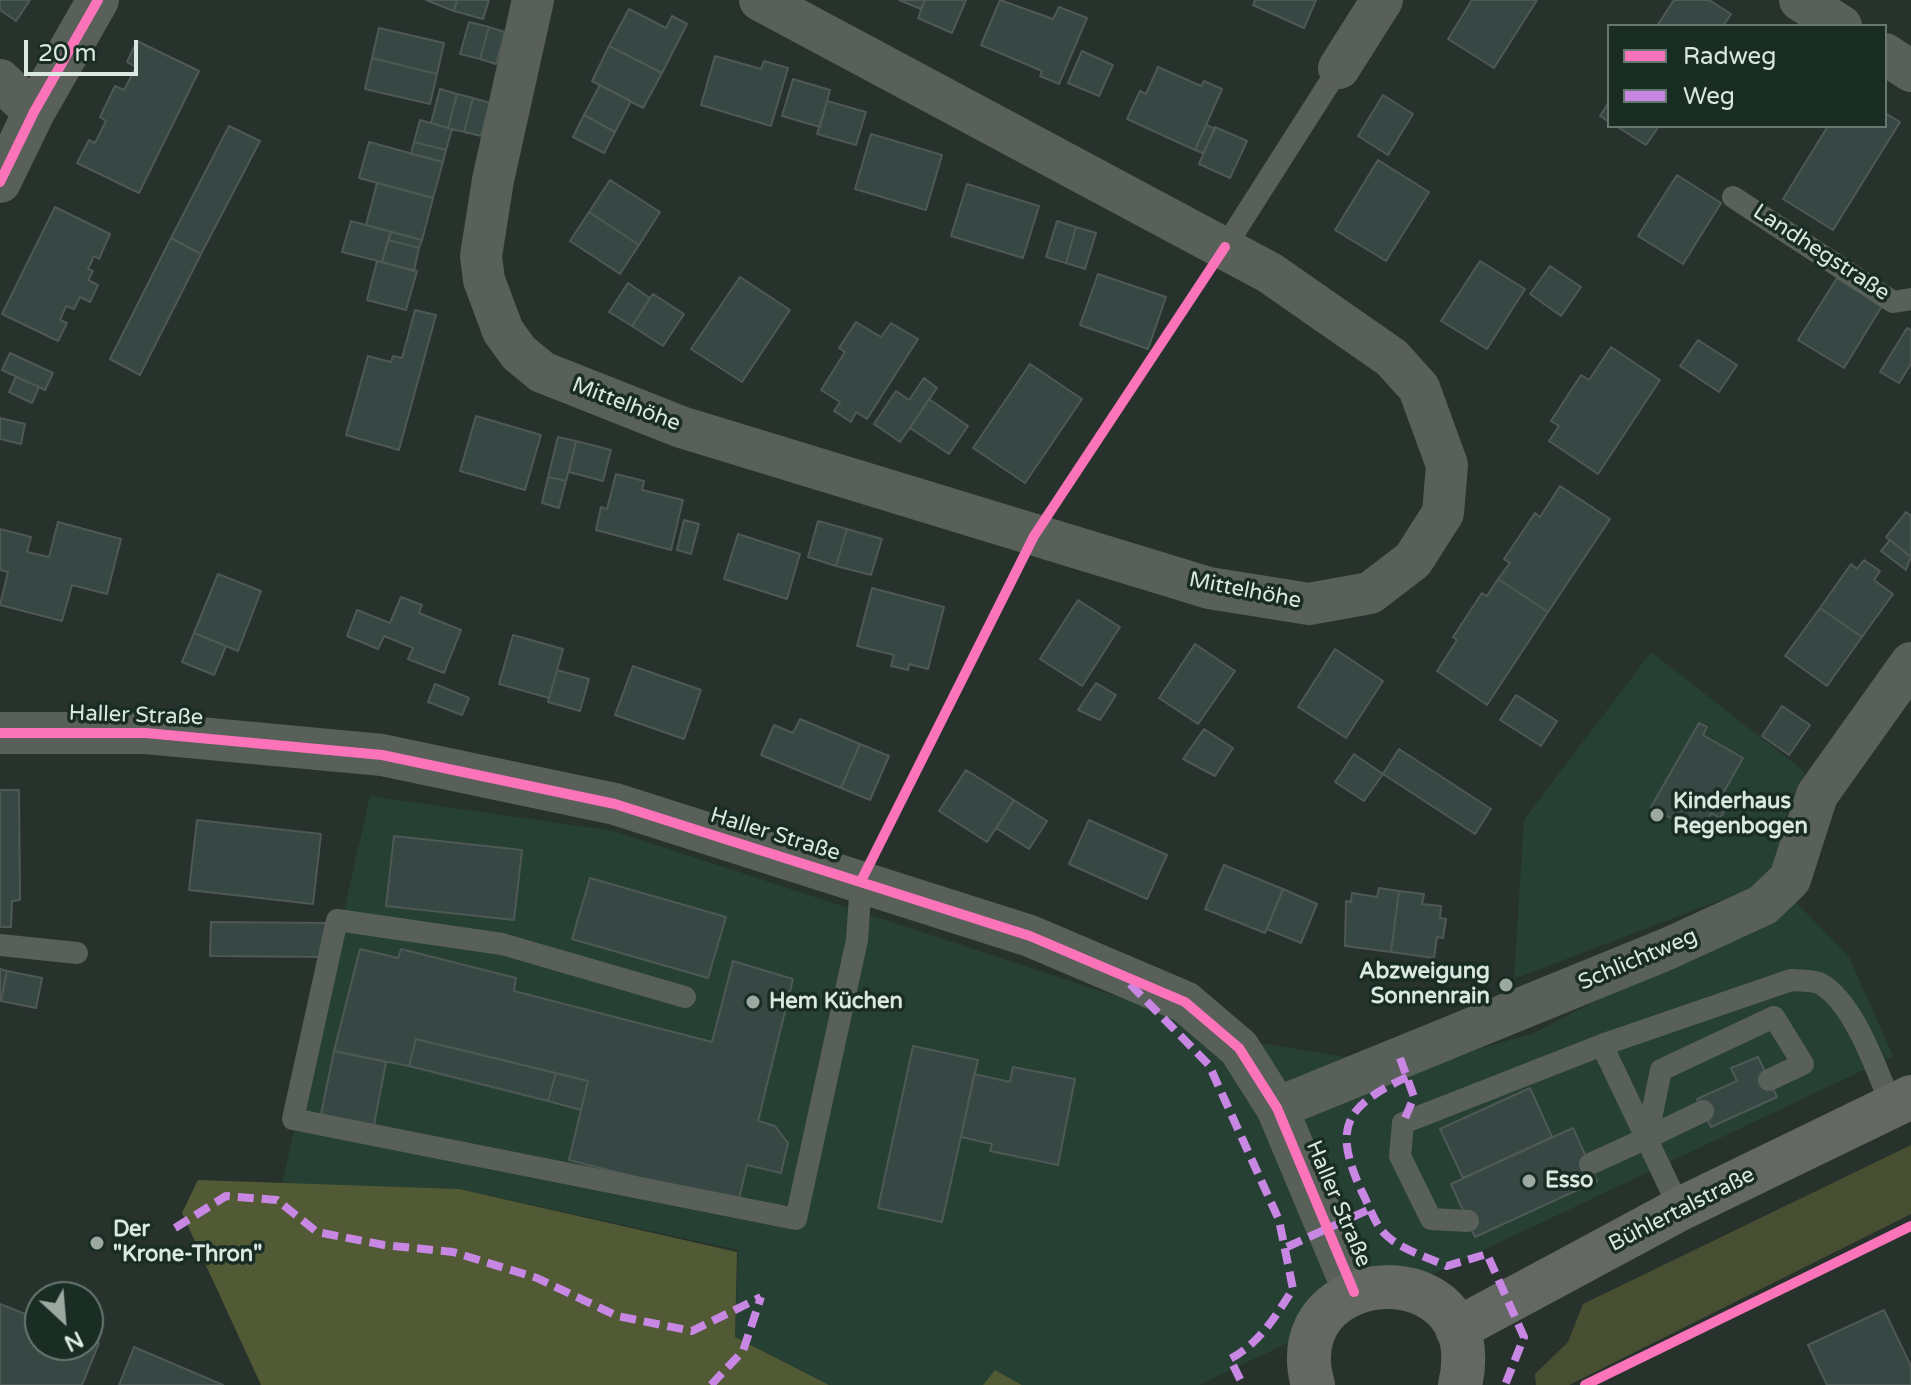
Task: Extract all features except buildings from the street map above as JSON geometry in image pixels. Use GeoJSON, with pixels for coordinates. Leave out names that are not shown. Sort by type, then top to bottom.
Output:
{"type":"FeatureCollection","features":[{"type":"Feature","properties":{"kind":"main road","name":"Bühlertalstraße"},"geometry":{"type":"LineString","coordinates":[[1457,1329],[1680,1209],[1902,1102]]}},
{"type":"Feature","properties":{"kind":"main road"},"geometry":{"type":"LineString","coordinates":[[1313,1385],[1310,1356],[1314,1336],[1337,1303],[1354,1292],[1373,1286],[1413,1289],[1431,1298],[1457,1329],[1463,1348],[1460,1385]]}},
{"type":"Feature","properties":{"kind":"street"},"geometry":{"type":"LineString","coordinates":[[0,182],[34,112],[98,0]]}},
{"type":"Feature","properties":{"kind":"street","name":"Mittelhöhe"},"geometry":{"type":"LineString","coordinates":[[533,0],[493,180],[481,256],[484,280],[503,331],[519,353],[542,372],[681,427],[1209,588],[1309,604],[1370,593],[1413,560],[1443,513],[1447,465],[1419,388],[1392,358],[1270,273],[1225,247],[760,0]]}},
{"type":"Feature","properties":{"kind":"street"},"geometry":{"type":"LineString","coordinates":[[1339,68],[1382,0]]}},
{"type":"Feature","properties":{"kind":"street"},"geometry":{"type":"LineString","coordinates":[[1800,0],[1838,24]]}},
{"type":"Feature","properties":{"kind":"street"},"geometry":{"type":"LineString","coordinates":[[1887,55],[1911,71]]}},
{"type":"Feature","properties":{"kind":"street"},"geometry":{"type":"LineString","coordinates":[[0,80],[34,112]]}},
{"type":"Feature","properties":{"kind":"street","name":"Schlichtweg"},"geometry":{"type":"LineString","coordinates":[[1277,1108],[1667,949],[1763,905],[1790,879],[1817,795],[1904,687]]}},
{"type":"Feature","properties":{"kind":"street","name":"Haller Straße"},"geometry":{"type":"LineString","coordinates":[[0,733],[146,733],[382,755],[615,804],[803,867],[861,881],[1030,936],[1185,1002],[1239,1048],[1277,1108],[1354,1292]]}},
{"type":"Feature","properties":{"kind":"lane"},"geometry":{"type":"LineString","coordinates":[[1225,247],[1339,68]]}},
{"type":"Feature","properties":{"kind":"lane","name":"Landhegstraße"},"geometry":{"type":"LineString","coordinates":[[1733,197],[1893,302],[1911,299]]}},
{"type":"Feature","properties":{"kind":"lane"},"geometry":{"type":"LineString","coordinates":[[685,997],[502,944],[337,920],[293,1119],[796,1219],[857,940],[861,881]]}},
{"type":"Feature","properties":{"kind":"lane"},"geometry":{"type":"LineString","coordinates":[[0,945],[77,953]]}},
{"type":"Feature","properties":{"kind":"lane"},"geometry":{"type":"LineString","coordinates":[[1468,1221],[1431,1219],[1400,1156],[1403,1123],[1602,1045],[1791,980],[1819,983],[1839,1000],[1902,1102]]}},
{"type":"Feature","properties":{"kind":"lane"},"geometry":{"type":"LineString","coordinates":[[1647,1138],[1661,1070],[1774,1017],[1803,1064],[1769,1080]]}},
{"type":"Feature","properties":{"kind":"lane"},"geometry":{"type":"LineString","coordinates":[[1602,1045],[1680,1209]]}},
{"type":"Feature","properties":{"kind":"lane"},"geometry":{"type":"LineString","coordinates":[[1590,1164],[1703,1111]]}},
{"type":"Feature","properties":{"kind":"shaded area","name":"Kinderhaus Regenbogen"},"geometry":{"type":"Polygon","coordinates":[[[1651,652],[1805,772],[1787,810],[1776,879],[1514,979],[1524,820],[1651,652]]]}},
{"type":"Feature","properties":{"kind":"shaded area"},"geometry":{"type":"Polygon","coordinates":[[[370,796],[614,831],[1259,1043],[1414,1068],[1534,1033],[1792,898],[1849,957],[1893,1056],[1199,1385],[1022,1385],[995,1370],[983,1385],[829,1385],[735,1337],[738,1250],[459,1189],[282,1184],[370,796]]]}},
{"type":"Feature","properties":{"kind":"shaded area"},"geometry":{"type":"Polygon","coordinates":[[[1911,1145],[1911,1214],[1569,1385],[1536,1385],[1535,1374],[1568,1342],[1583,1304],[1911,1145]]]}},
{"type":"Feature","properties":{"kind":"shaded area"},"geometry":{"type":"Polygon","coordinates":[[[198,1180],[459,1189],[737,1252],[735,1337],[829,1385],[261,1385],[182,1213],[198,1180]]]}},
{"type":"Feature","properties":{"kind":"shaded area"},"geometry":{"type":"Polygon","coordinates":[[[995,1370],[1022,1385],[983,1385],[995,1370]]]}},
{"type":"Feature","properties":{"kind":"marked path"},"geometry":{"type":"LineString","coordinates":[[1130,984],[1209,1065],[1279,1220],[1293,1289],[1258,1337],[1230,1359],[1243,1385]]}},
{"type":"Feature","properties":{"kind":"marked path"},"geometry":{"type":"LineString","coordinates":[[1400,1058],[1414,1097],[1403,1123]]}},
{"type":"Feature","properties":{"kind":"marked path"},"geometry":{"type":"LineString","coordinates":[[1407,1077],[1370,1098],[1350,1121],[1347,1135],[1353,1170],[1379,1226],[1399,1245],[1447,1266],[1487,1254],[1524,1337],[1505,1385]]}},
{"type":"Feature","properties":{"kind":"marked path"},"geometry":{"type":"LineString","coordinates":[[175,1228],[226,1196],[277,1200],[317,1232],[384,1245],[453,1252],[537,1278],[617,1316],[692,1331],[761,1297]]}},
{"type":"Feature","properties":{"kind":"marked path"},"geometry":{"type":"LineString","coordinates":[[1287,1247],[1370,1209]]}},
{"type":"Feature","properties":{"kind":"marked path"},"geometry":{"type":"LineString","coordinates":[[711,1385],[743,1351],[761,1297]]}},
{"type":"Feature","properties":{"kind":"cycle path"},"geometry":{"type":"LineString","coordinates":[[0,182],[34,112],[98,0]]}},
{"type":"Feature","properties":{"kind":"cycle path"},"geometry":{"type":"LineString","coordinates":[[861,881],[1034,536],[1225,247]]}},
{"type":"Feature","properties":{"kind":"cycle path"},"geometry":{"type":"LineString","coordinates":[[0,733],[146,733],[382,755],[615,804],[1030,936],[1185,1002],[1239,1048],[1277,1108],[1354,1292]]}},
{"type":"Feature","properties":{"kind":"cycle path"},"geometry":{"type":"LineString","coordinates":[[1585,1385],[1911,1226]]}},
{"type":"Feature","properties":{"kind":"place","name":"Kinderhaus Regenbogen"},"geometry":{"type":"Point","coordinates":[1657,815]}},
{"type":"Feature","properties":{"kind":"place","name":"Abzweigung Sonnenrain"},"geometry":{"type":"Point","coordinates":[1506,985]}},
{"type":"Feature","properties":{"kind":"place","name":"Hem Küchen"},"geometry":{"type":"Point","coordinates":[753,1002]}},
{"type":"Feature","properties":{"kind":"place","name":"Esso"},"geometry":{"type":"Point","coordinates":[1529,1181]}},
{"type":"Feature","properties":{"kind":"place","name":"Der \"Krone-Thron\""},"geometry":{"type":"Point","coordinates":[97,1243]}}]}
